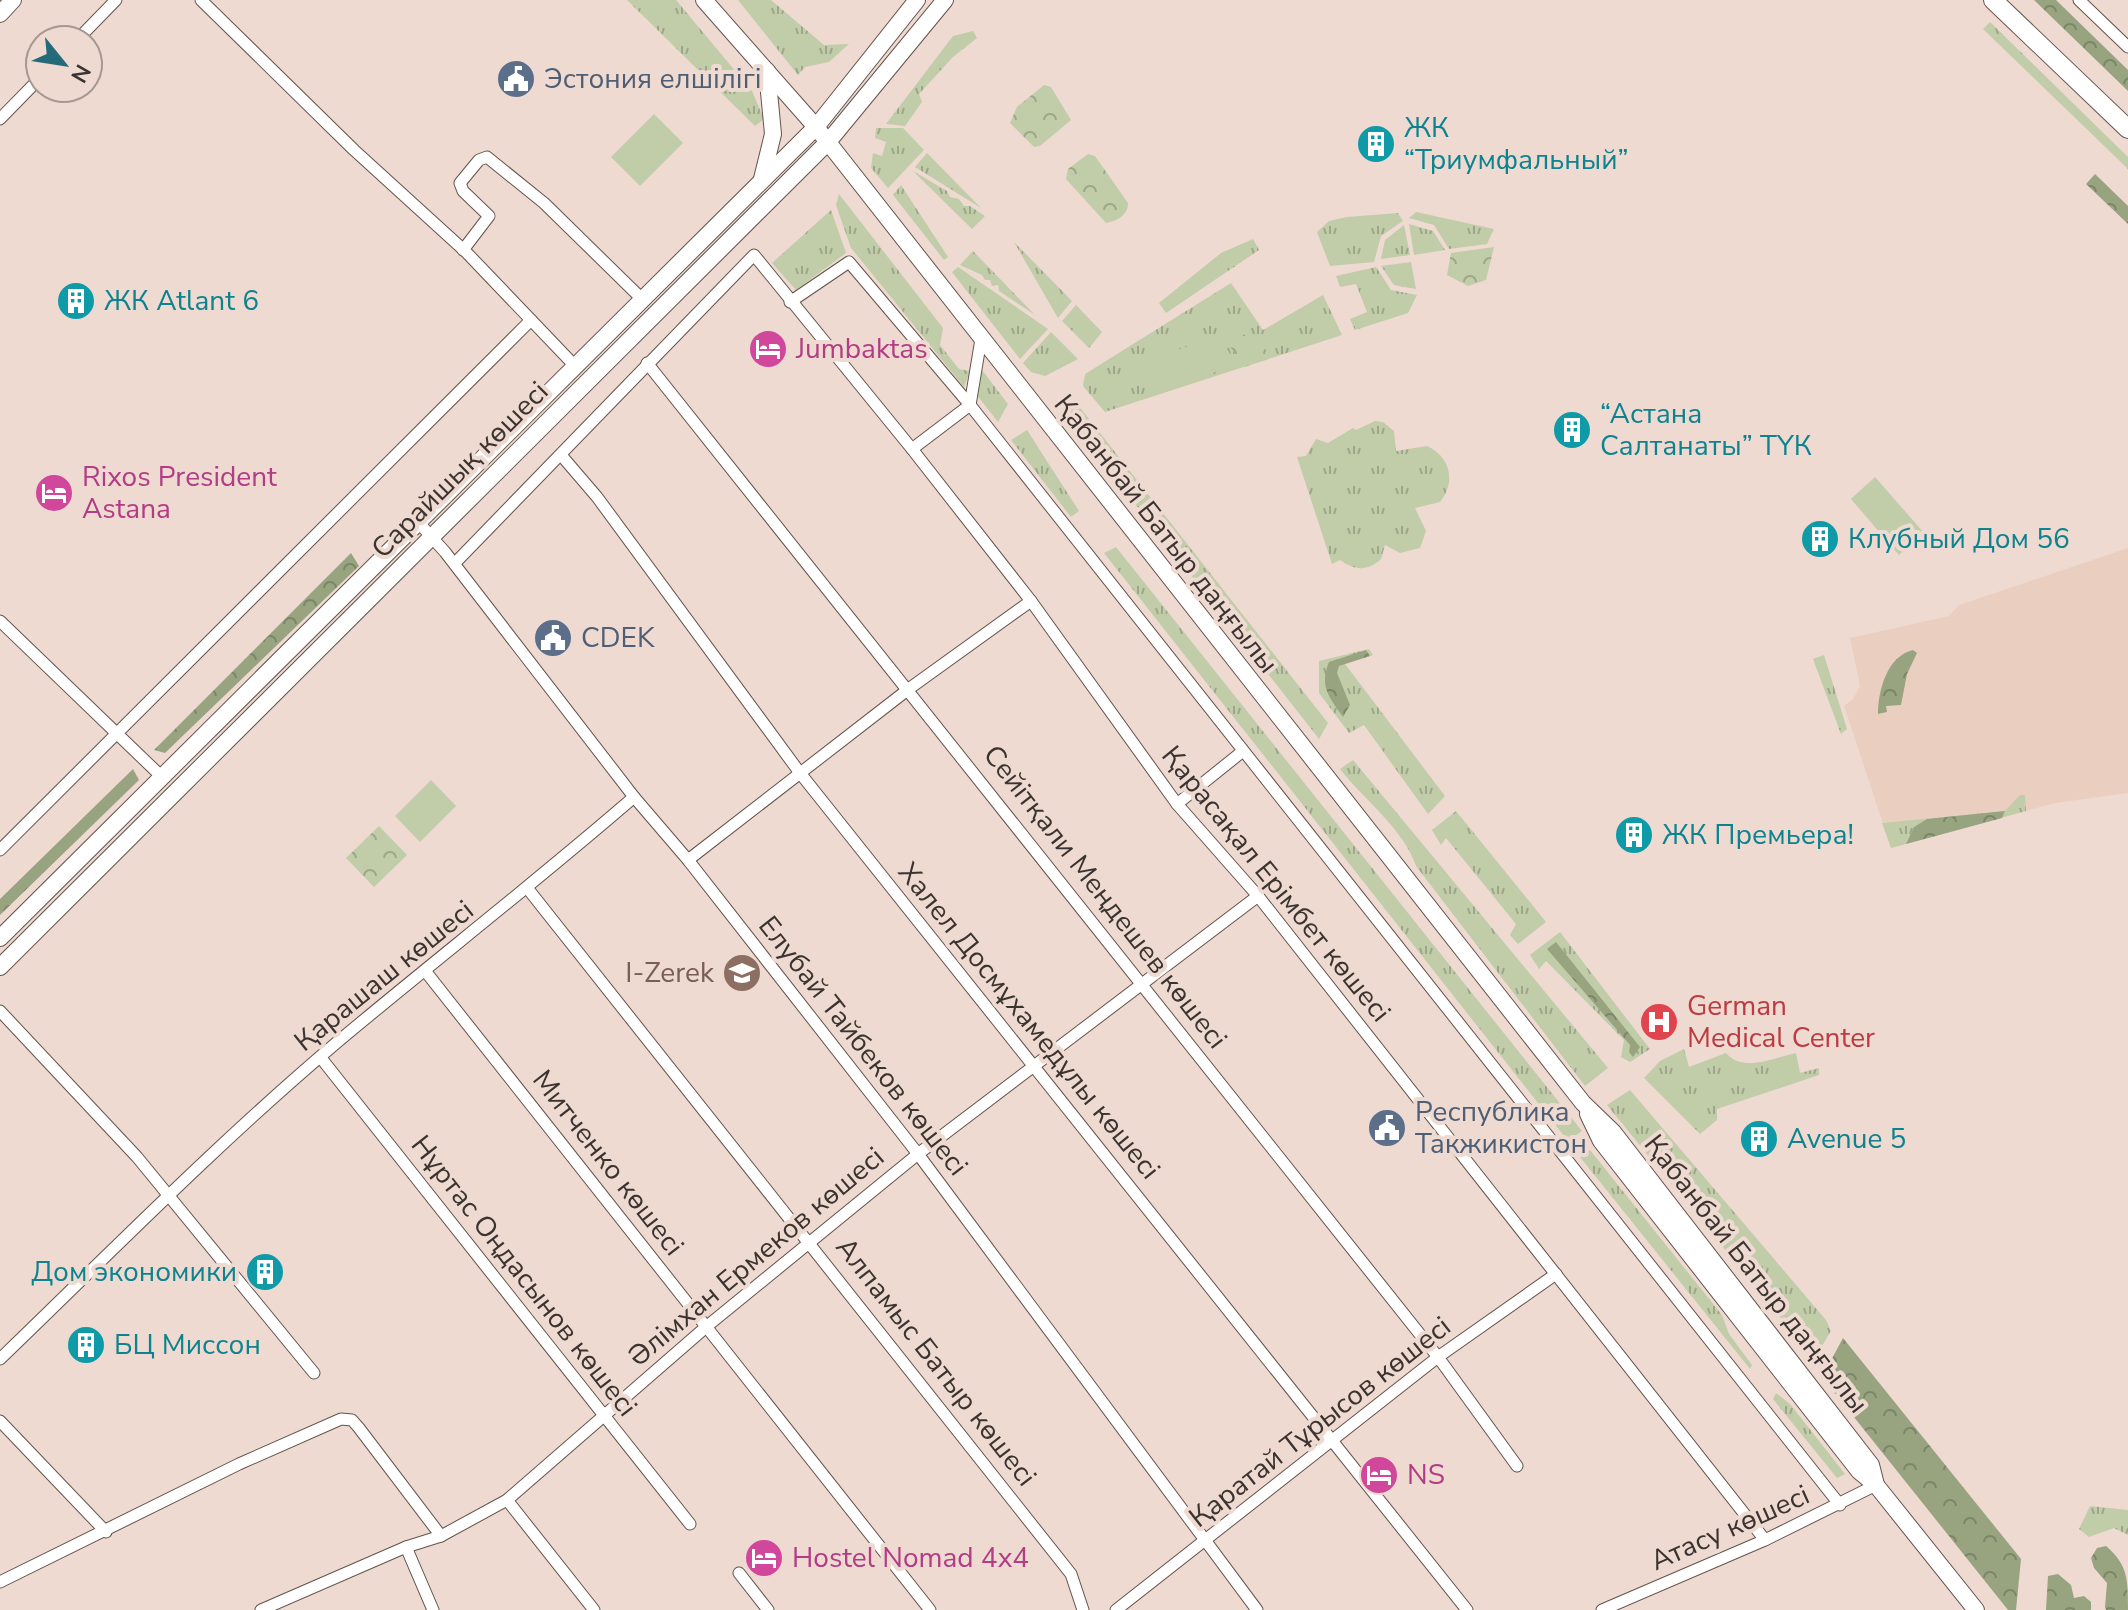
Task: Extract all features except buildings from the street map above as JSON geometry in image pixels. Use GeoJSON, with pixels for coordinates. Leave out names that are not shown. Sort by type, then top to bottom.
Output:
{"type":"FeatureCollection","features":[{"type":"Feature","properties":{"kind":"main road"},"geometry":{"type":"LineString","coordinates":[[0,14],[13,0]]}},
{"type":"Feature","properties":{"kind":"main road","name":"Қабанбай Батыр даңғылы"},"geometry":{"type":"LineString","coordinates":[[704,0],[816,127],[1583,1103],[1613,1132],[1871,1465],[1876,1485],[1976,1610]]}},
{"type":"Feature","properties":{"kind":"main road","name":"Сарайшық көшесі"},"geometry":{"type":"LineString","coordinates":[[0,938],[816,127],[917,0]]}},
{"type":"Feature","properties":{"kind":"main road","name":"Сарайшық көшесі"},"geometry":{"type":"LineString","coordinates":[[0,967],[828,142],[945,0]]}},
{"type":"Feature","properties":{"kind":"main road"},"geometry":{"type":"LineString","coordinates":[[1993,0],[2128,129]]}},
{"type":"Feature","properties":{"kind":"main road"},"geometry":{"type":"LineString","coordinates":[[762,180],[773,134],[767,71]]}},
{"type":"Feature","properties":{"kind":"main road"},"geometry":{"type":"LineString","coordinates":[[0,946],[86,859],[94,844]]}},
{"type":"Feature","properties":{"kind":"street"},"geometry":{"type":"LineString","coordinates":[[93,24],[116,0]]}},
{"type":"Feature","properties":{"kind":"street"},"geometry":{"type":"LineString","coordinates":[[201,0],[354,150],[463,250],[575,366]]}},
{"type":"Feature","properties":{"kind":"street"},"geometry":{"type":"LineString","coordinates":[[2079,0],[2128,47]]}},
{"type":"Feature","properties":{"kind":"street"},"geometry":{"type":"LineString","coordinates":[[0,119],[24,94]]}},
{"type":"Feature","properties":{"kind":"street"},"geometry":{"type":"LineString","coordinates":[[463,250],[489,216],[463,191],[460,183],[479,160],[487,157],[544,203],[642,299]]}},
{"type":"Feature","properties":{"kind":"street","name":"Қарасақал Ерімбет көшесі"},"geometry":{"type":"LineString","coordinates":[[647,363],[754,255],[1031,601],[1177,804],[1258,896],[1765,1540]]}},
{"type":"Feature","properties":{"kind":"street"},"geometry":{"type":"LineString","coordinates":[[790,302],[849,262],[970,405],[1840,1505]]}},
{"type":"Feature","properties":{"kind":"street"},"geometry":{"type":"LineString","coordinates":[[0,850],[531,320]]}},
{"type":"Feature","properties":{"kind":"street"},"geometry":{"type":"LineString","coordinates":[[912,449],[970,405],[981,339]]}},
{"type":"Feature","properties":{"kind":"street"},"geometry":{"type":"LineString","coordinates":[[455,563],[647,363]]}},
{"type":"Feature","properties":{"kind":"street","name":"Сейітқали Меңдешев көшесі"},"geometry":{"type":"LineString","coordinates":[[647,363],[910,688],[1438,1357],[1517,1466]]}},
{"type":"Feature","properties":{"kind":"street","name":"Халел Досмұхамедұлы көшесі"},"geometry":{"type":"LineString","coordinates":[[561,455],[597,497],[800,773],[1467,1610]]}},
{"type":"Feature","properties":{"kind":"street","name":"Елубай Тайбеков көшесі"},"geometry":{"type":"LineString","coordinates":[[419,523],[455,563],[634,797],[688,860],[918,1154],[1208,1540],[1257,1610]]}},
{"type":"Feature","properties":{"kind":"street"},"geometry":{"type":"LineString","coordinates":[[688,860],[910,688],[1031,601]]}},
{"type":"Feature","properties":{"kind":"street"},"geometry":{"type":"LineString","coordinates":[[0,621],[162,777]]}},
{"type":"Feature","properties":{"kind":"street"},"geometry":{"type":"LineString","coordinates":[[1177,804],[1243,751]]}},
{"type":"Feature","properties":{"kind":"street","name":"Қарашаш көшесі"},"geometry":{"type":"LineString","coordinates":[[0,1359],[169,1197],[321,1058],[528,889],[634,797]]}},
{"type":"Feature","properties":{"kind":"street","name":"Алпамыс Батыр көшесі"},"geometry":{"type":"LineString","coordinates":[[528,889],[1071,1574],[1083,1610]]}},
{"type":"Feature","properties":{"kind":"street","name":"Әлімхан Ермеков көшесі"},"geometry":{"type":"LineString","coordinates":[[262,1610],[406,1547],[441,1536],[507,1500],[706,1327],[812,1244],[918,1154],[1258,896]]}},
{"type":"Feature","properties":{"kind":"street","name":"Митченко көшесі"},"geometry":{"type":"LineString","coordinates":[[426,972],[930,1610]]}},
{"type":"Feature","properties":{"kind":"street"},"geometry":{"type":"LineString","coordinates":[[0,1011],[169,1197],[314,1373]]}},
{"type":"Feature","properties":{"kind":"street","name":"Нұртас Оңдасынов көшесі"},"geometry":{"type":"LineString","coordinates":[[321,1058],[690,1524]]}},
{"type":"Feature","properties":{"kind":"street","name":"Қаратай Тұрысов көшесі"},"geometry":{"type":"LineString","coordinates":[[1116,1610],[1438,1357],[1556,1274]]}},
{"type":"Feature","properties":{"kind":"street"},"geometry":{"type":"LineString","coordinates":[[0,1582],[239,1464],[341,1419],[352,1420],[441,1536]]}},
{"type":"Feature","properties":{"kind":"street"},"geometry":{"type":"LineString","coordinates":[[0,1421],[106,1532]]}},
{"type":"Feature","properties":{"kind":"street","name":"Атасу көшесі"},"geometry":{"type":"LineString","coordinates":[[1602,1610],[1765,1540],[1876,1485]]}},
{"type":"Feature","properties":{"kind":"street"},"geometry":{"type":"LineString","coordinates":[[507,1500],[594,1610]]}},
{"type":"Feature","properties":{"kind":"street"},"geometry":{"type":"LineString","coordinates":[[406,1547],[433,1610]]}},
{"type":"Feature","properties":{"kind":"street"},"geometry":{"type":"LineString","coordinates":[[739,1573],[768,1610]]}},
{"type":"Feature","properties":{"kind":"shaded area"},"geometry":{"type":"Polygon","coordinates":[[[2128,548],[2128,793],[2055,803],[1891,848],[1844,706],[1853,699],[1860,686],[1850,638],[1949,616],[1959,605],[2128,548]]]}},
{"type":"Feature","properties":{"kind":"green space"},"geometry":{"type":"Polygon","coordinates":[[[627,0],[676,0],[752,91],[764,119],[755,126],[627,0]]]}},
{"type":"Feature","properties":{"kind":"green space"},"geometry":{"type":"Polygon","coordinates":[[[738,0],[771,0],[824,45],[849,44],[829,62],[805,67],[798,75],[738,0]]]}},
{"type":"Feature","properties":{"kind":"green space"},"geometry":{"type":"Polygon","coordinates":[[[2034,0],[2056,0],[2128,70],[2128,91],[2034,0]]]}},
{"type":"Feature","properties":{"kind":"green space"},"geometry":{"type":"Polygon","coordinates":[[[1990,22],[2128,157],[2128,169],[1983,29],[1990,22]]]}},
{"type":"Feature","properties":{"kind":"green space"},"geometry":{"type":"Polygon","coordinates":[[[973,31],[977,38],[953,57],[919,94],[922,102],[905,126],[886,124],[953,36],[973,31]]]}},
{"type":"Feature","properties":{"kind":"green space"},"geometry":{"type":"Polygon","coordinates":[[[1044,85],[1051,87],[1071,120],[1040,146],[1034,147],[1010,123],[1017,107],[1044,85]]]}},
{"type":"Feature","properties":{"kind":"green space"},"geometry":{"type":"Polygon","coordinates":[[[654,114],[683,143],[640,186],[611,157],[654,114]]]}},
{"type":"Feature","properties":{"kind":"green space"},"geometry":{"type":"Polygon","coordinates":[[[876,128],[903,128],[924,150],[888,188],[871,168],[873,153],[882,156],[886,142],[875,138],[876,128]]]}},
{"type":"Feature","properties":{"kind":"green space"},"geometry":{"type":"Polygon","coordinates":[[[927,153],[981,208],[915,167],[927,153]]]}},
{"type":"Feature","properties":{"kind":"green space"},"geometry":{"type":"Polygon","coordinates":[[[1088,154],[1095,156],[1128,203],[1124,214],[1114,221],[1106,223],[1066,179],[1068,169],[1088,154]]]}},
{"type":"Feature","properties":{"kind":"green space"},"geometry":{"type":"Polygon","coordinates":[[[913,171],[947,191],[950,197],[959,199],[964,206],[970,206],[985,216],[972,229],[913,171]]]}},
{"type":"Feature","properties":{"kind":"green space"},"geometry":{"type":"Polygon","coordinates":[[[2095,174],[2128,206],[2128,224],[2086,184],[2095,174]]]}},
{"type":"Feature","properties":{"kind":"green space"},"geometry":{"type":"Polygon","coordinates":[[[901,185],[948,257],[944,260],[893,195],[901,185]]]}},
{"type":"Feature","properties":{"kind":"green space"},"geometry":{"type":"Polygon","coordinates":[[[839,194],[943,328],[940,345],[959,369],[970,371],[964,387],[851,248],[836,205],[839,194]]]}},
{"type":"Feature","properties":{"kind":"green space"},"geometry":{"type":"Polygon","coordinates":[[[831,210],[846,253],[796,290],[772,263],[831,210]]]}},
{"type":"Feature","properties":{"kind":"green space"},"geometry":{"type":"Polygon","coordinates":[[[1416,212],[1494,229],[1487,244],[1449,249],[1434,225],[1409,218],[1416,212]]]}},
{"type":"Feature","properties":{"kind":"green space"},"geometry":{"type":"Polygon","coordinates":[[[1398,213],[1403,221],[1381,236],[1374,262],[1330,266],[1317,232],[1329,221],[1398,213]]]}},
{"type":"Feature","properties":{"kind":"green space"},"geometry":{"type":"Polygon","coordinates":[[[1409,224],[1433,231],[1445,250],[1414,255],[1409,224]]]}},
{"type":"Feature","properties":{"kind":"green space"},"geometry":{"type":"Polygon","coordinates":[[[1404,225],[1410,255],[1381,259],[1385,240],[1404,225]]]}},
{"type":"Feature","properties":{"kind":"green space"},"geometry":{"type":"Polygon","coordinates":[[[1253,239],[1259,250],[1166,313],[1159,303],[1221,253],[1253,239]]]}},
{"type":"Feature","properties":{"kind":"green space"},"geometry":{"type":"Polygon","coordinates":[[[1014,242],[1072,301],[1058,318],[1014,242]]]}},
{"type":"Feature","properties":{"kind":"green space"},"geometry":{"type":"Polygon","coordinates":[[[1494,247],[1486,280],[1468,286],[1447,275],[1451,253],[1494,247]]]}},
{"type":"Feature","properties":{"kind":"green space"},"geometry":{"type":"Polygon","coordinates":[[[973,251],[1035,315],[999,291],[998,285],[992,286],[990,280],[960,265],[973,251]]]}},
{"type":"Feature","properties":{"kind":"green space"},"geometry":{"type":"Polygon","coordinates":[[[1411,262],[1416,289],[1394,285],[1381,266],[1411,262]]]}},
{"type":"Feature","properties":{"kind":"green space"},"geometry":{"type":"Polygon","coordinates":[[[958,267],[1048,329],[1020,359],[952,272],[958,267]]]}},
{"type":"Feature","properties":{"kind":"green space"},"geometry":{"type":"Polygon","coordinates":[[[1376,267],[1391,290],[1417,295],[1408,313],[1355,330],[1350,319],[1367,312],[1356,284],[1340,287],[1336,276],[1376,267]]]}},
{"type":"Feature","properties":{"kind":"green space"},"geometry":{"type":"Polygon","coordinates":[[[1231,283],[1263,330],[1323,295],[1342,335],[1105,412],[1083,386],[1085,374],[1231,283]]]}},
{"type":"Feature","properties":{"kind":"green space"},"geometry":{"type":"Polygon","coordinates":[[[1076,305],[1102,332],[1089,348],[1062,321],[1076,305]]]}},
{"type":"Feature","properties":{"kind":"green space"},"geometry":{"type":"Polygon","coordinates":[[[1220,331],[1261,337],[1269,359],[1244,367],[1220,331]]]}},
{"type":"Feature","properties":{"kind":"green space"},"geometry":{"type":"Polygon","coordinates":[[[1051,332],[1078,359],[1045,376],[1031,372],[1023,363],[1051,332]]]}},
{"type":"Feature","properties":{"kind":"green space"},"geometry":{"type":"Polygon","coordinates":[[[1218,335],[1234,360],[1212,374],[1157,395],[1144,362],[1218,335]]]}},
{"type":"Feature","properties":{"kind":"green space"},"geometry":{"type":"Polygon","coordinates":[[[982,370],[1008,404],[998,422],[976,394],[982,370]]]}},
{"type":"Feature","properties":{"kind":"green space"},"geometry":{"type":"Polygon","coordinates":[[[1074,400],[1328,723],[1319,739],[1057,404],[1074,400]]]}},
{"type":"Feature","properties":{"kind":"green space"},"geometry":{"type":"Polygon","coordinates":[[[1375,421],[1383,422],[1394,431],[1396,451],[1427,446],[1435,451],[1446,463],[1448,486],[1440,502],[1415,508],[1426,531],[1420,548],[1400,553],[1385,545],[1381,559],[1366,568],[1355,568],[1340,560],[1332,564],[1297,457],[1306,456],[1316,439],[1328,443],[1353,428],[1356,430],[1375,421]]]}},
{"type":"Feature","properties":{"kind":"green space"},"geometry":{"type":"Polygon","coordinates":[[[1027,430],[1079,511],[1071,517],[1011,440],[1027,430]]]}},
{"type":"Feature","properties":{"kind":"green space"},"geometry":{"type":"Polygon","coordinates":[[[1875,477],[1924,533],[1899,555],[1851,499],[1875,477]]]}},
{"type":"Feature","properties":{"kind":"green space"},"geometry":{"type":"Polygon","coordinates":[[[1116,547],[1582,1131],[1568,1141],[1104,553],[1116,547]]]}},
{"type":"Feature","properties":{"kind":"green space"},"geometry":{"type":"Polygon","coordinates":[[[351,553],[359,566],[165,753],[154,750],[351,553]]]}},
{"type":"Feature","properties":{"kind":"green space"},"geometry":{"type":"Polygon","coordinates":[[[1369,649],[1373,655],[1345,664],[1445,796],[1428,814],[1364,725],[1349,733],[1319,693],[1319,661],[1369,649]]]}},
{"type":"Feature","properties":{"kind":"green space"},"geometry":{"type":"Polygon","coordinates":[[[1366,650],[1370,656],[1339,666],[1337,673],[1350,705],[1343,717],[1325,685],[1326,670],[1329,662],[1366,650]]]}},
{"type":"Feature","properties":{"kind":"green space"},"geometry":{"type":"Polygon","coordinates":[[[1913,650],[1917,653],[1907,674],[1901,705],[1886,706],[1887,712],[1878,714],[1882,685],[1890,667],[1913,650]]]}},
{"type":"Feature","properties":{"kind":"green space"},"geometry":{"type":"Polygon","coordinates":[[[1824,655],[1847,729],[1841,734],[1813,659],[1824,655]]]}},
{"type":"Feature","properties":{"kind":"green space"},"geometry":{"type":"Polygon","coordinates":[[[1353,760],[1608,1068],[1585,1086],[1416,866],[1393,827],[1340,769],[1353,760]]]}},
{"type":"Feature","properties":{"kind":"green space"},"geometry":{"type":"Polygon","coordinates":[[[133,769],[139,780],[0,915],[0,899],[133,769]]]}},
{"type":"Feature","properties":{"kind":"green space"},"geometry":{"type":"Polygon","coordinates":[[[431,780],[456,806],[420,842],[395,816],[431,780]]]}},
{"type":"Feature","properties":{"kind":"green space"},"geometry":{"type":"Polygon","coordinates":[[[2020,795],[2025,795],[2026,811],[1891,848],[1882,823],[2005,811],[2020,795]]]}},
{"type":"Feature","properties":{"kind":"green space"},"geometry":{"type":"Polygon","coordinates":[[[1456,811],[1546,922],[1518,944],[1510,935],[1516,924],[1446,838],[1441,845],[1432,830],[1456,811]]]}},
{"type":"Feature","properties":{"kind":"green space"},"geometry":{"type":"Polygon","coordinates":[[[2005,811],[2002,818],[1906,844],[1914,827],[1927,819],[2005,811]]]}},
{"type":"Feature","properties":{"kind":"green space"},"geometry":{"type":"Polygon","coordinates":[[[379,826],[407,855],[374,887],[346,858],[379,826]]]}},
{"type":"Feature","properties":{"kind":"green space"},"geometry":{"type":"Polygon","coordinates":[[[1560,932],[1650,1049],[1630,1062],[1621,1057],[1624,1040],[1546,961],[1539,969],[1530,955],[1560,932]]]}},
{"type":"Feature","properties":{"kind":"green space"},"geometry":{"type":"Polygon","coordinates":[[[1556,942],[1640,1047],[1633,1057],[1629,1052],[1630,1045],[1547,949],[1556,942]]]}},
{"type":"Feature","properties":{"kind":"green space"},"geometry":{"type":"Polygon","coordinates":[[[1684,1049],[1689,1067],[1726,1053],[1733,1059],[1750,1063],[1796,1053],[1800,1073],[1819,1068],[1819,1075],[1717,1109],[1717,1120],[1700,1134],[1644,1078],[1660,1061],[1684,1049]]]}},
{"type":"Feature","properties":{"kind":"green space"},"geometry":{"type":"Polygon","coordinates":[[[1630,1090],[1826,1320],[1831,1331],[1819,1351],[1810,1354],[1607,1105],[1630,1090]]]}},
{"type":"Feature","properties":{"kind":"green space"},"geometry":{"type":"Polygon","coordinates":[[[1590,1150],[1722,1315],[1729,1334],[1752,1365],[1750,1369],[1580,1157],[1590,1150]]]}},
{"type":"Feature","properties":{"kind":"green space"},"geometry":{"type":"Polygon","coordinates":[[[1843,1338],[2021,1559],[2016,1610],[2008,1610],[1822,1377],[1843,1338]]]}},
{"type":"Feature","properties":{"kind":"green space"},"geometry":{"type":"Polygon","coordinates":[[[1776,1393],[1790,1404],[1845,1474],[1837,1478],[1773,1399],[1776,1393]]]}},
{"type":"Feature","properties":{"kind":"green space"},"geometry":{"type":"Polygon","coordinates":[[[2090,1506],[2128,1510],[2128,1535],[2114,1528],[2089,1537],[2079,1529],[2090,1506]]]}},
{"type":"Feature","properties":{"kind":"green space"},"geometry":{"type":"Polygon","coordinates":[[[2106,1546],[2123,1566],[2128,1610],[2106,1610],[2107,1583],[2094,1568],[2091,1558],[2097,1548],[2106,1546]]]}},
{"type":"Feature","properties":{"kind":"green space"},"geometry":{"type":"Polygon","coordinates":[[[2058,1574],[2071,1585],[2074,1598],[2084,1596],[2091,1602],[2091,1610],[2046,1610],[2048,1576],[2058,1574]]]}},
{"type":"Feature","properties":{"kind":"place","name":"Эстония елшілігі"},"geometry":{"type":"Point","coordinates":[516,79]}},
{"type":"Feature","properties":{"kind":"place","name":"ЖК “Триумфальный”"},"geometry":{"type":"Point","coordinates":[1376,144]}},
{"type":"Feature","properties":{"kind":"place","name":"ЖК Atlant 6"},"geometry":{"type":"Point","coordinates":[76,301]}},
{"type":"Feature","properties":{"kind":"place","name":"Jumbaktas"},"geometry":{"type":"Point","coordinates":[768,349]}},
{"type":"Feature","properties":{"kind":"place","name":"“Астана Салтанаты” ТҮК"},"geometry":{"type":"Point","coordinates":[1572,430]}},
{"type":"Feature","properties":{"kind":"place","name":"Rixos President Astana"},"geometry":{"type":"Point","coordinates":[54,493]}},
{"type":"Feature","properties":{"kind":"place","name":"Клубный Дом 56"},"geometry":{"type":"Point","coordinates":[1820,539]}},
{"type":"Feature","properties":{"kind":"place","name":"CDEK"},"geometry":{"type":"Point","coordinates":[553,638]}},
{"type":"Feature","properties":{"kind":"place","name":"ЖК Премьера!"},"geometry":{"type":"Point","coordinates":[1634,835]}},
{"type":"Feature","properties":{"kind":"place","name":"I-Zerek"},"geometry":{"type":"Point","coordinates":[742,973]}},
{"type":"Feature","properties":{"kind":"place","name":"German Medical Center"},"geometry":{"type":"Point","coordinates":[1659,1022]}},
{"type":"Feature","properties":{"kind":"place","name":"Республика Такжикистон"},"geometry":{"type":"Point","coordinates":[1387,1128]}},
{"type":"Feature","properties":{"kind":"place","name":"Avenue 5"},"geometry":{"type":"Point","coordinates":[1759,1139]}},
{"type":"Feature","properties":{"kind":"place","name":"Дом экономики"},"geometry":{"type":"Point","coordinates":[265,1272]}},
{"type":"Feature","properties":{"kind":"place","name":"БЦ Миссон"},"geometry":{"type":"Point","coordinates":[86,1345]}},
{"type":"Feature","properties":{"kind":"place","name":"NS"},"geometry":{"type":"Point","coordinates":[1379,1475]}},
{"type":"Feature","properties":{"kind":"place","name":"Hostel Nomad 4x4"},"geometry":{"type":"Point","coordinates":[764,1558]}}]}
